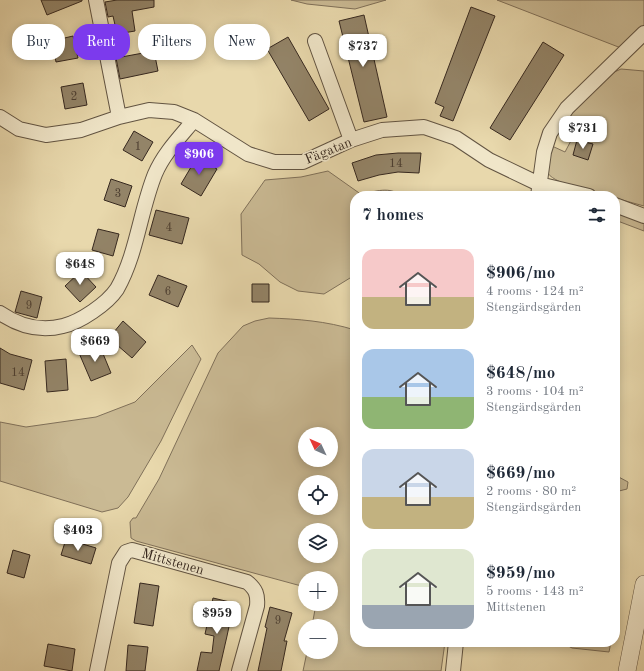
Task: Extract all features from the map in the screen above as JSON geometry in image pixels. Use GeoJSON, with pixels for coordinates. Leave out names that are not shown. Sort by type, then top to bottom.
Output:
{"type":"FeatureCollection","features":[{"type":"Feature","properties":{"kind":"street"},"geometry":{"type":"LineString","coordinates":[[96,0],[119,117]]}},
{"type":"Feature","properties":{"kind":"street"},"geometry":{"type":"LineString","coordinates":[[538,190],[544,152],[550,133],[567,108],[644,33]]}},
{"type":"Feature","properties":{"kind":"street"},"geometry":{"type":"LineString","coordinates":[[315,41],[351,140]]}},
{"type":"Feature","properties":{"kind":"street","name":"Fägatan"},"geometry":{"type":"LineString","coordinates":[[1,121],[19,129],[46,135],[81,130],[119,117],[149,110],[174,112],[194,120],[248,154],[274,162],[303,162],[351,140],[382,130],[424,127],[456,138],[538,190]]}},
{"type":"Feature","properties":{"kind":"street"},"geometry":{"type":"LineString","coordinates":[[0,313],[16,323],[32,328],[52,329],[70,325],[90,314],[109,298],[116,290],[124,271],[155,174],[165,155],[194,120]]}},
{"type":"Feature","properties":{"kind":"street"},"geometry":{"type":"LineString","coordinates":[[620,207],[644,216]]}},
{"type":"Feature","properties":{"kind":"street","name":"Mittstenen"},"geometry":{"type":"LineString","coordinates":[[97,671],[119,563],[126,552],[132,550],[247,582],[255,588],[258,596],[257,606],[239,671]]}},
{"type":"Feature","properties":{"kind":"street"},"geometry":{"type":"LineString","coordinates":[[627,671],[644,584]]}},
{"type":"Feature","properties":{"kind":"street"},"geometry":{"type":"LineString","coordinates":[[453,671],[455,647]]}},
{"type":"Feature","properties":{"kind":"shaded area"},"geometry":{"type":"Polygon","coordinates":[[[291,0],[386,0],[355,9],[307,4],[291,0]]]}},
{"type":"Feature","properties":{"kind":"shaded area"},"geometry":{"type":"Polygon","coordinates":[[[497,0],[644,0],[644,26],[621,48],[497,0]]]}},
{"type":"Feature","properties":{"kind":"shaded area"},"geometry":{"type":"Polygon","coordinates":[[[621,69],[644,71],[644,206],[620,199],[620,191],[584,190],[556,180],[547,171],[552,146],[565,152],[575,133],[565,117],[610,74],[621,69]]]}},
{"type":"Feature","properties":{"kind":"shaded area"},"geometry":{"type":"Polygon","coordinates":[[[328,171],[356,191],[350,191],[350,278],[324,294],[298,291],[280,282],[259,264],[242,255],[241,214],[265,180],[301,177],[328,171]]]}},
{"type":"Feature","properties":{"kind":"shaded area"},"geometry":{"type":"Polygon","coordinates":[[[620,212],[644,220],[644,231],[620,222],[620,212]]]}},
{"type":"Feature","properties":{"kind":"shaded area"},"geometry":{"type":"Polygon","coordinates":[[[269,318],[333,324],[350,329],[350,647],[444,647],[441,671],[303,671],[306,659],[338,659],[338,619],[313,619],[315,611],[338,611],[338,571],[298,571],[298,585],[136,541],[131,538],[130,522],[133,518],[136,518],[159,479],[218,353],[243,326],[255,321],[269,318]]]}},
{"type":"Feature","properties":{"kind":"shaded area"},"geometry":{"type":"Polygon","coordinates":[[[192,345],[201,359],[161,441],[128,497],[118,508],[102,512],[0,481],[0,422],[26,427],[96,417],[135,402],[192,345]]]}},
{"type":"Feature","properties":{"kind":"shaded area"},"geometry":{"type":"Polygon","coordinates":[[[620,478],[628,482],[627,489],[620,491],[620,478]]]}},
{"type":"Feature","properties":{"kind":"shaded area"},"geometry":{"type":"Polygon","coordinates":[[[570,647],[610,647],[609,652],[570,647]]]}},
{"type":"Feature","properties":{"kind":"building"},"geometry":{"type":"Polygon","coordinates":[[[41,0],[82,0],[82,1],[47,15],[41,0]]]}},
{"type":"Feature","properties":{"kind":"building"},"geometry":{"type":"Polygon","coordinates":[[[117,0],[154,0],[154,7],[132,11],[135,31],[130,32],[130,24],[115,24],[113,16],[108,17],[105,2],[117,0]]]}},
{"type":"Feature","properties":{"kind":"building"},"geometry":{"type":"Polygon","coordinates":[[[471,7],[495,16],[453,121],[440,116],[444,107],[435,103],[471,7]]]}},
{"type":"Feature","properties":{"kind":"building"},"geometry":{"type":"Polygon","coordinates":[[[364,15],[387,117],[364,122],[339,21],[364,15]]]}},
{"type":"Feature","properties":{"kind":"building"},"geometry":{"type":"Polygon","coordinates":[[[73,36],[73,59],[56,62],[56,60],[65,60],[65,38],[73,36]]]}},
{"type":"Feature","properties":{"kind":"building"},"geometry":{"type":"Polygon","coordinates":[[[288,37],[329,109],[309,121],[270,54],[270,47],[288,37]]]}},
{"type":"Feature","properties":{"kind":"building"},"geometry":{"type":"Polygon","coordinates":[[[543,42],[564,55],[510,140],[490,128],[543,42]]]}},
{"type":"Feature","properties":{"kind":"building"},"geometry":{"type":"Polygon","coordinates":[[[138,54],[138,60],[156,60],[158,71],[120,79],[116,60],[130,60],[130,55],[138,54]]]}},
{"type":"Feature","properties":{"kind":"building"},"geometry":{"type":"Polygon","coordinates":[[[83,83],[87,105],[65,109],[61,87],[83,83]]]}},
{"type":"Feature","properties":{"kind":"building"},"geometry":{"type":"Polygon","coordinates":[[[134,131],[153,142],[142,161],[123,150],[134,131]]]}},
{"type":"Feature","properties":{"kind":"building"},"geometry":{"type":"Polygon","coordinates":[[[577,140],[593,144],[588,160],[573,155],[577,140]]]}},
{"type":"Feature","properties":{"kind":"building"},"geometry":{"type":"Polygon","coordinates":[[[421,153],[419,173],[398,172],[379,175],[358,181],[352,163],[376,155],[421,153]]]}},
{"type":"Feature","properties":{"kind":"building"},"geometry":{"type":"Polygon","coordinates":[[[197,157],[217,169],[201,196],[181,184],[197,157]]]}},
{"type":"Feature","properties":{"kind":"building"},"geometry":{"type":"Polygon","coordinates":[[[111,179],[132,186],[125,207],[104,200],[111,179]]]}},
{"type":"Feature","properties":{"kind":"building"},"geometry":{"type":"Polygon","coordinates":[[[156,210],[189,218],[182,244],[149,235],[156,210]]]}},
{"type":"Feature","properties":{"kind":"building"},"geometry":{"type":"Polygon","coordinates":[[[98,229],[119,234],[113,256],[92,250],[98,229]]]}},
{"type":"Feature","properties":{"kind":"building"},"geometry":{"type":"Polygon","coordinates":[[[81,271],[96,287],[80,302],[65,286],[81,271]]]}},
{"type":"Feature","properties":{"kind":"building"},"geometry":{"type":"Polygon","coordinates":[[[158,275],[187,286],[178,307],[149,295],[158,275]]]}},
{"type":"Feature","properties":{"kind":"building"},"geometry":{"type":"Polygon","coordinates":[[[252,284],[269,284],[269,302],[252,302],[252,284]]]}},
{"type":"Feature","properties":{"kind":"building"},"geometry":{"type":"Polygon","coordinates":[[[21,291],[42,297],[37,318],[15,312],[21,291]]]}},
{"type":"Feature","properties":{"kind":"building"},"geometry":{"type":"Polygon","coordinates":[[[123,321],[146,342],[132,358],[109,338],[123,321]]]}},
{"type":"Feature","properties":{"kind":"building"},"geometry":{"type":"Polygon","coordinates":[[[99,344],[111,373],[91,381],[79,353],[99,344]]]}},
{"type":"Feature","properties":{"kind":"building"},"geometry":{"type":"Polygon","coordinates":[[[0,348],[10,354],[32,360],[24,390],[0,383],[0,348]]]}},
{"type":"Feature","properties":{"kind":"building"},"geometry":{"type":"Polygon","coordinates":[[[66,359],[68,390],[47,392],[45,361],[66,359]]]}},
{"type":"Feature","properties":{"kind":"building"},"geometry":{"type":"Polygon","coordinates":[[[66,539],[96,548],[91,564],[61,555],[66,539]]]}},
{"type":"Feature","properties":{"kind":"building"},"geometry":{"type":"Polygon","coordinates":[[[13,550],[30,555],[24,578],[7,573],[13,550]]]}},
{"type":"Feature","properties":{"kind":"building"},"geometry":{"type":"Polygon","coordinates":[[[140,583],[159,586],[153,626],[134,623],[140,583]]]}},
{"type":"Feature","properties":{"kind":"building"},"geometry":{"type":"Polygon","coordinates":[[[213,598],[234,603],[227,636],[219,671],[197,671],[201,652],[212,653],[214,636],[205,634],[213,598]]]}},
{"type":"Feature","properties":{"kind":"building"},"geometry":{"type":"Polygon","coordinates":[[[270,607],[292,613],[284,641],[287,641],[281,671],[258,671],[267,628],[265,627],[270,607]]]}},
{"type":"Feature","properties":{"kind":"building"},"geometry":{"type":"Polygon","coordinates":[[[48,644],[75,649],[72,671],[44,666],[48,644]]]}},
{"type":"Feature","properties":{"kind":"building"},"geometry":{"type":"Polygon","coordinates":[[[128,645],[148,647],[145,671],[126,671],[128,645]]]}}]}
